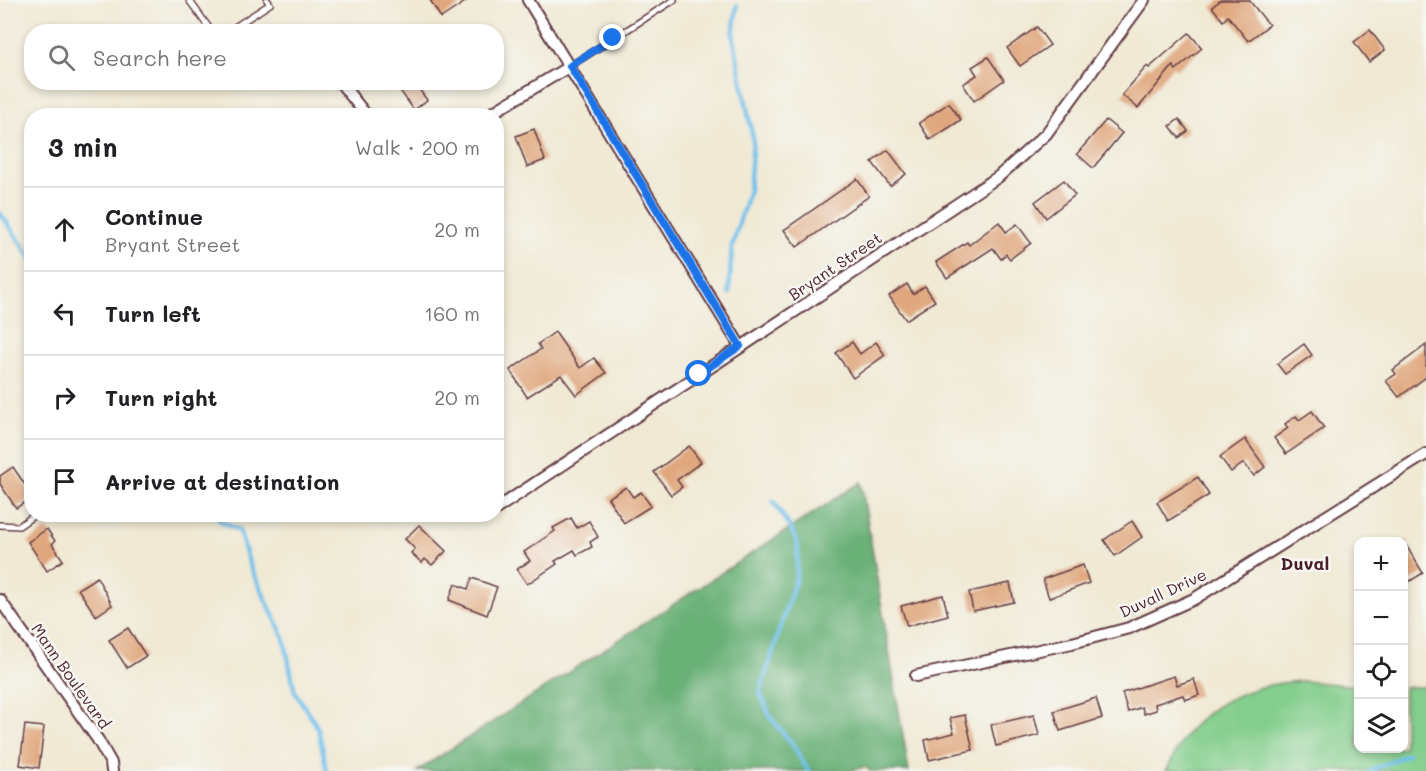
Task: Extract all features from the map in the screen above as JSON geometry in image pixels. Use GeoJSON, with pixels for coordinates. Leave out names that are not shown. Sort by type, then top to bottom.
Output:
{"type":"FeatureCollection","features":[{"type":"Feature","properties":{"kind":"street"},"geometry":{"type":"LineString","coordinates":[[528,0],[740,346]]}},
{"type":"Feature","properties":{"kind":"street","name":"Bryant Street"},"geometry":{"type":"LineString","coordinates":[[504,504],[998,177],[1046,134],[1144,0]]}},
{"type":"Feature","properties":{"kind":"street"},"geometry":{"type":"LineString","coordinates":[[501,108],[570,66]]}},
{"type":"Feature","properties":{"kind":"street"},"geometry":{"type":"LineString","coordinates":[[346,90],[361,108]]}},
{"type":"Feature","properties":{"kind":"street","name":"Duvall Drive"},"geometry":{"type":"LineString","coordinates":[[916,676],[1072,644],[1130,628],[1194,599],[1426,454]]}},
{"type":"Feature","properties":{"kind":"street","name":"Mann Boulevard"},"geometry":{"type":"LineString","coordinates":[[0,600],[98,740],[111,763],[112,771]]}},
{"type":"Feature","properties":{"kind":"lane"},"geometry":{"type":"LineString","coordinates":[[189,0],[206,24]]}},
{"type":"Feature","properties":{"kind":"lane"},"geometry":{"type":"LineString","coordinates":[[239,24],[270,4],[267,0]]}},
{"type":"Feature","properties":{"kind":"lane"},"geometry":{"type":"LineString","coordinates":[[570,66],[674,0]]}},
{"type":"Feature","properties":{"kind":"lane"},"geometry":{"type":"LineString","coordinates":[[0,525],[19,526],[25,522]]}},
{"type":"Feature","properties":{"kind":"green space"},"geometry":{"type":"Polygon","coordinates":[[[861,482],[909,771],[870,771],[865,767],[848,771],[417,771],[861,482]]]}},
{"type":"Feature","properties":{"kind":"green space"},"geometry":{"type":"Polygon","coordinates":[[[1302,681],[1354,686],[1354,753],[1408,753],[1408,687],[1426,687],[1426,771],[1166,771],[1179,746],[1202,718],[1232,698],[1266,686],[1302,681]]]}},
{"type":"Feature","properties":{"kind":"building"},"geometry":{"type":"Polygon","coordinates":[[[430,0],[468,0],[441,18],[430,0]]]}},
{"type":"Feature","properties":{"kind":"building"},"geometry":{"type":"Polygon","coordinates":[[[1221,0],[1249,0],[1269,25],[1248,41],[1228,16],[1223,21],[1212,7],[1221,0]]]}},
{"type":"Feature","properties":{"kind":"building"},"geometry":{"type":"Polygon","coordinates":[[[1037,27],[1050,45],[1020,66],[1007,48],[1037,27]]]}},
{"type":"Feature","properties":{"kind":"building"},"geometry":{"type":"Polygon","coordinates":[[[1370,30],[1385,50],[1369,62],[1354,42],[1370,30]]]}},
{"type":"Feature","properties":{"kind":"building"},"geometry":{"type":"Polygon","coordinates":[[[1189,33],[1202,48],[1176,70],[1173,66],[1138,108],[1122,95],[1147,66],[1149,68],[1189,33]]]}},
{"type":"Feature","properties":{"kind":"building"},"geometry":{"type":"Polygon","coordinates":[[[988,57],[1004,80],[974,101],[963,84],[977,75],[972,67],[988,57]]]}},
{"type":"Feature","properties":{"kind":"building"},"geometry":{"type":"Polygon","coordinates":[[[400,90],[420,90],[427,100],[417,108],[413,108],[400,90]]]}},
{"type":"Feature","properties":{"kind":"building"},"geometry":{"type":"Polygon","coordinates":[[[949,103],[961,120],[930,140],[919,123],[949,103]]]}},
{"type":"Feature","properties":{"kind":"building"},"geometry":{"type":"Polygon","coordinates":[[[1179,119],[1188,131],[1179,138],[1170,126],[1179,119]]]}},
{"type":"Feature","properties":{"kind":"building"},"geometry":{"type":"Polygon","coordinates":[[[1106,120],[1122,133],[1093,168],[1077,154],[1106,120]]]}},
{"type":"Feature","properties":{"kind":"building"},"geometry":{"type":"Polygon","coordinates":[[[534,129],[545,160],[527,167],[516,136],[534,129]]]}},
{"type":"Feature","properties":{"kind":"building"},"geometry":{"type":"Polygon","coordinates":[[[888,150],[906,174],[890,186],[872,162],[888,150]]]}},
{"type":"Feature","properties":{"kind":"building"},"geometry":{"type":"Polygon","coordinates":[[[857,179],[869,196],[797,247],[784,230],[857,179]]]}},
{"type":"Feature","properties":{"kind":"building"},"geometry":{"type":"Polygon","coordinates":[[[1064,180],[1075,195],[1046,218],[1035,202],[1064,180]]]}},
{"type":"Feature","properties":{"kind":"building"},"geometry":{"type":"Polygon","coordinates":[[[999,222],[1006,232],[1017,224],[1031,243],[1010,259],[1006,254],[1001,259],[993,248],[947,278],[936,262],[967,242],[969,245],[999,222]]]}},
{"type":"Feature","properties":{"kind":"building"},"geometry":{"type":"Polygon","coordinates":[[[907,284],[913,294],[925,286],[935,301],[906,320],[889,296],[907,284]]]}},
{"type":"Feature","properties":{"kind":"building"},"geometry":{"type":"Polygon","coordinates":[[[555,332],[580,368],[594,358],[606,373],[576,395],[561,375],[527,397],[510,370],[541,349],[538,344],[555,332]]]}},
{"type":"Feature","properties":{"kind":"building"},"geometry":{"type":"Polygon","coordinates":[[[852,342],[860,354],[876,342],[885,355],[853,378],[836,353],[852,342]]]}},
{"type":"Feature","properties":{"kind":"building"},"geometry":{"type":"Polygon","coordinates":[[[1304,344],[1312,355],[1285,374],[1277,364],[1304,344]]]}},
{"type":"Feature","properties":{"kind":"building"},"geometry":{"type":"Polygon","coordinates":[[[1426,345],[1426,377],[1399,397],[1386,381],[1396,374],[1393,370],[1426,345]]]}},
{"type":"Feature","properties":{"kind":"building"},"geometry":{"type":"Polygon","coordinates":[[[1312,411],[1324,428],[1286,454],[1274,438],[1288,428],[1285,424],[1296,416],[1299,420],[1312,411]]]}},
{"type":"Feature","properties":{"kind":"building"},"geometry":{"type":"Polygon","coordinates":[[[1245,439],[1265,467],[1254,476],[1244,463],[1231,472],[1220,457],[1245,439]]]}},
{"type":"Feature","properties":{"kind":"building"},"geometry":{"type":"Polygon","coordinates":[[[689,446],[701,462],[677,480],[682,487],[671,495],[654,472],[689,446]]]}},
{"type":"Feature","properties":{"kind":"building"},"geometry":{"type":"Polygon","coordinates":[[[13,467],[24,483],[24,503],[16,508],[0,484],[0,476],[13,467]]]}},
{"type":"Feature","properties":{"kind":"building"},"geometry":{"type":"Polygon","coordinates":[[[1198,477],[1209,495],[1168,521],[1157,502],[1198,477]]]}},
{"type":"Feature","properties":{"kind":"building"},"geometry":{"type":"Polygon","coordinates":[[[626,487],[633,497],[641,492],[651,506],[624,523],[608,498],[626,487]]]}},
{"type":"Feature","properties":{"kind":"building"},"geometry":{"type":"Polygon","coordinates":[[[571,518],[577,528],[589,521],[598,537],[590,542],[592,547],[577,555],[574,550],[555,561],[557,564],[527,584],[517,569],[530,561],[524,552],[555,531],[553,528],[571,518]]]}},
{"type":"Feature","properties":{"kind":"building"},"geometry":{"type":"Polygon","coordinates":[[[1132,521],[1142,537],[1115,556],[1104,540],[1132,521]]]}},
{"type":"Feature","properties":{"kind":"building"},"geometry":{"type":"Polygon","coordinates":[[[419,525],[446,551],[432,565],[425,559],[422,563],[411,553],[415,549],[405,539],[419,525]]]}},
{"type":"Feature","properties":{"kind":"building"},"geometry":{"type":"Polygon","coordinates":[[[47,529],[55,541],[52,544],[63,560],[47,571],[28,542],[47,529]]]}},
{"type":"Feature","properties":{"kind":"building"},"geometry":{"type":"Polygon","coordinates":[[[1408,549],[1423,573],[1408,582],[1408,549]]]}},
{"type":"Feature","properties":{"kind":"building"},"geometry":{"type":"Polygon","coordinates":[[[1083,565],[1089,583],[1049,598],[1043,579],[1083,565]]]}},
{"type":"Feature","properties":{"kind":"building"},"geometry":{"type":"Polygon","coordinates":[[[97,577],[112,605],[96,616],[78,589],[97,577]]]}},
{"type":"Feature","properties":{"kind":"building"},"geometry":{"type":"Polygon","coordinates":[[[472,578],[497,587],[487,615],[449,600],[455,584],[468,589],[472,578]]]}},
{"type":"Feature","properties":{"kind":"building"},"geometry":{"type":"Polygon","coordinates":[[[1010,583],[1014,602],[973,611],[969,592],[1010,583]]]}},
{"type":"Feature","properties":{"kind":"building"},"geometry":{"type":"Polygon","coordinates":[[[943,595],[948,615],[907,626],[901,606],[943,595]]]}},
{"type":"Feature","properties":{"kind":"building"},"geometry":{"type":"Polygon","coordinates":[[[128,628],[146,656],[127,668],[109,640],[128,628]]]}},
{"type":"Feature","properties":{"kind":"building"},"geometry":{"type":"Polygon","coordinates":[[[1174,676],[1177,685],[1194,679],[1199,695],[1185,700],[1183,695],[1155,704],[1156,710],[1144,714],[1142,707],[1128,712],[1122,693],[1174,676]]]}},
{"type":"Feature","properties":{"kind":"building"},"geometry":{"type":"Polygon","coordinates":[[[1096,698],[1102,718],[1060,731],[1054,711],[1096,698]]]}},
{"type":"Feature","properties":{"kind":"building"},"geometry":{"type":"Polygon","coordinates":[[[965,715],[973,750],[929,760],[925,740],[954,733],[950,718],[965,715]]]}},
{"type":"Feature","properties":{"kind":"building"},"geometry":{"type":"Polygon","coordinates":[[[1034,715],[1039,735],[996,746],[991,725],[1034,715]]]}},
{"type":"Feature","properties":{"kind":"building"},"geometry":{"type":"Polygon","coordinates":[[[25,725],[44,727],[39,768],[20,765],[25,725]]]}},
{"type":"Feature","properties":{"kind":"waterway"},"geometry":{"type":"LineString","coordinates":[[729,293],[732,246],[749,190],[753,139],[733,35],[737,6]]}},
{"type":"Feature","properties":{"kind":"waterway"},"geometry":{"type":"LineString","coordinates":[[0,213],[24,248]]}},
{"type":"Feature","properties":{"kind":"waterway"},"geometry":{"type":"LineString","coordinates":[[773,501],[790,527],[798,545],[796,578],[760,692],[770,717],[793,745],[808,771]]}},
{"type":"Feature","properties":{"kind":"waterway"},"geometry":{"type":"LineString","coordinates":[[222,522],[239,530],[250,566],[284,638],[295,692],[318,728],[327,771]]}},
{"type":"Feature","properties":{"kind":"waterway"},"geometry":{"type":"LineString","coordinates":[[1370,771],[1408,754]]}},
{"type":"Feature","properties":{"kind":"district","name":"Duval"},"geometry":{"type":"Point","coordinates":[1305,564]}},
{"type":"Feature","properties":{"kind":"route"},"geometry":{"type":"LineString","coordinates":[[613,38],[570,66],[740,346],[699,374]]}}]}
